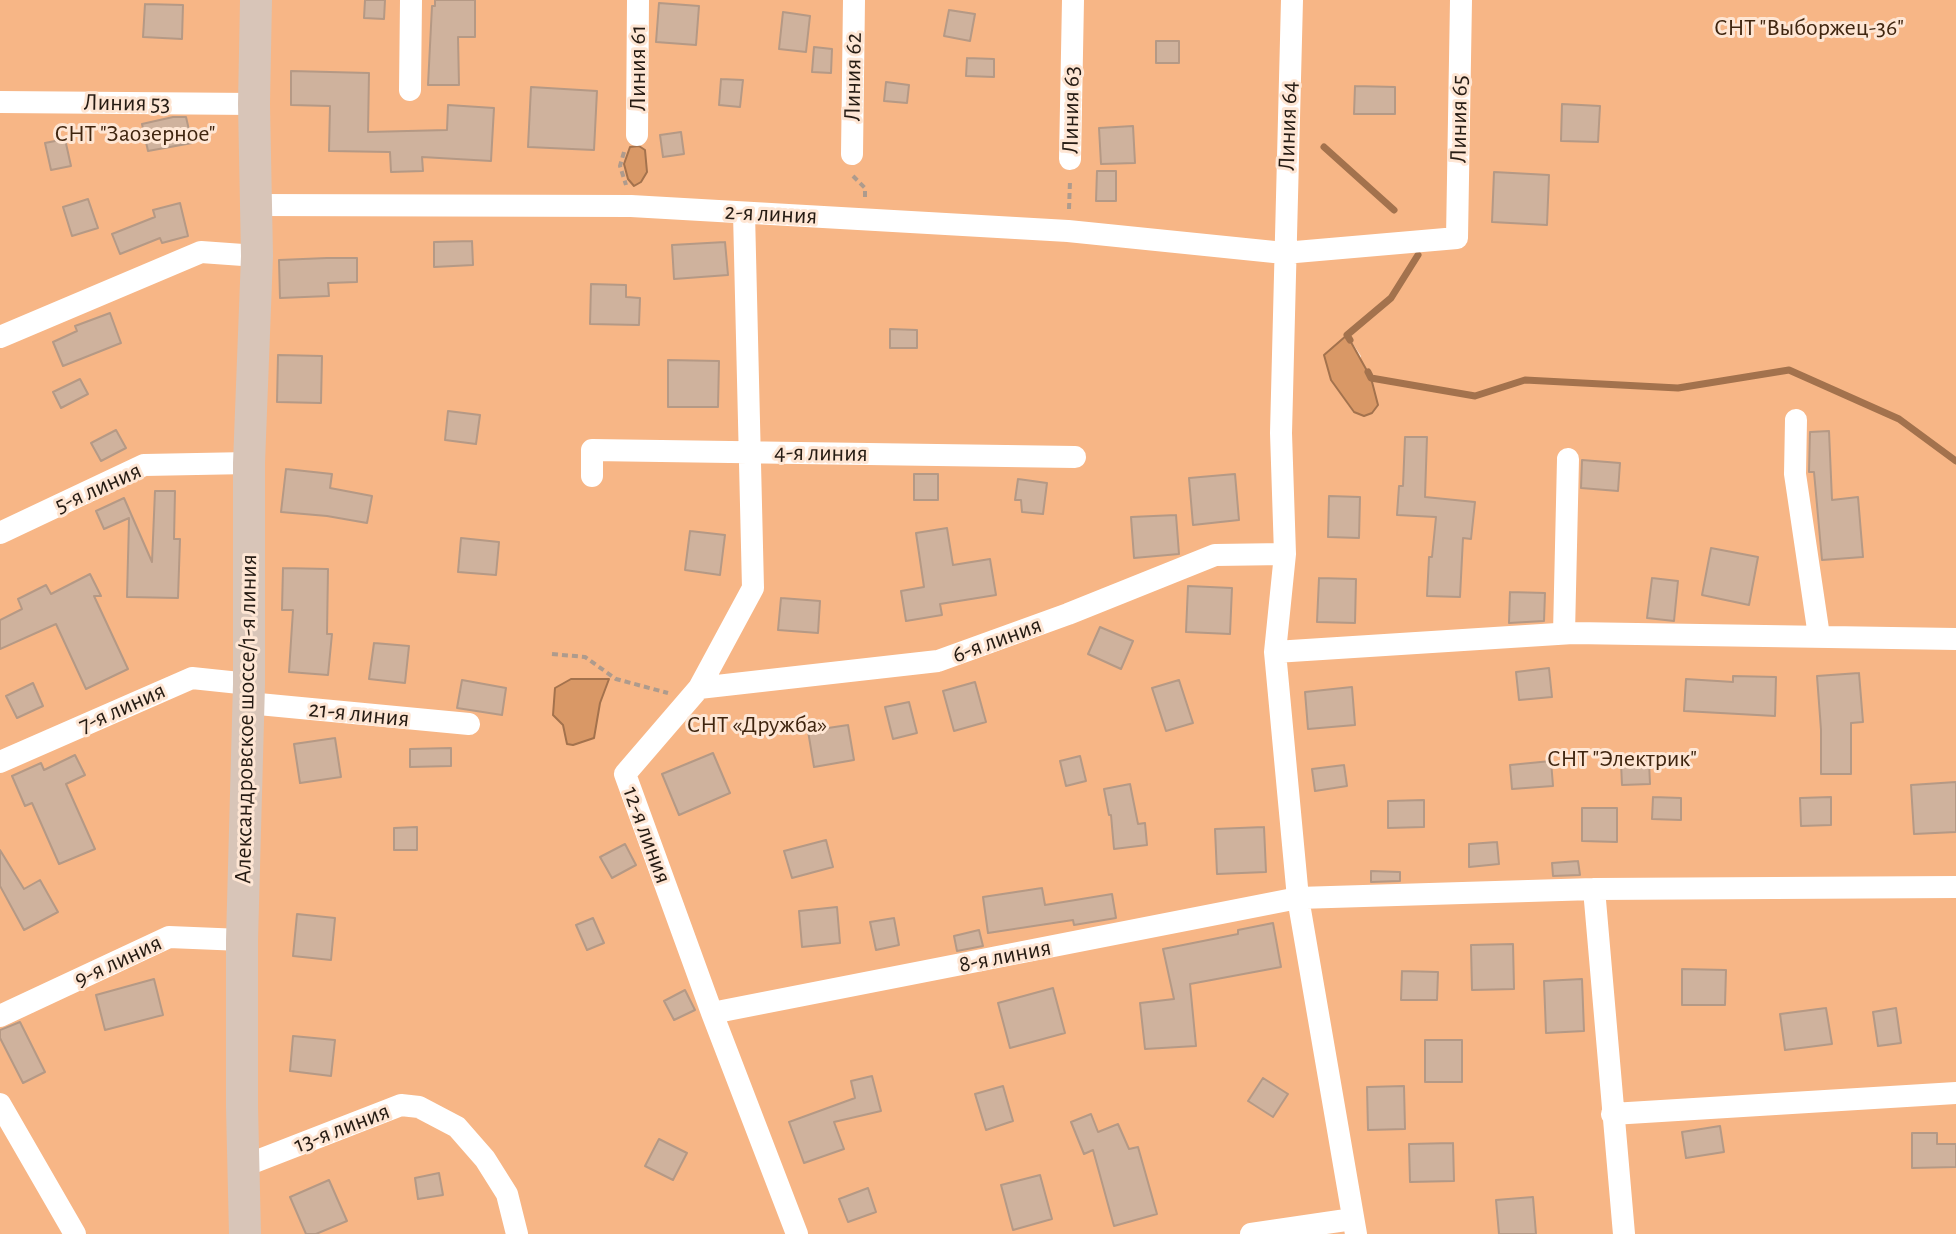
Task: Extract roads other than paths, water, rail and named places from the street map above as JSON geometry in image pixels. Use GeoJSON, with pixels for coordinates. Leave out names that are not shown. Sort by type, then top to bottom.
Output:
{"type":"FeatureCollection","features":[{"type":"Feature","properties":{"kind":"street","name":"Александровское шоссе/1-я линия"},"geometry":{"type":"LineString","coordinates":[[245,1234],[242,940],[249,694],[249,463],[257,256],[254,104],[256,0]]}},
{"type":"Feature","properties":{"kind":"street"},"geometry":{"type":"LineString","coordinates":[[410,90],[411,0]]}},
{"type":"Feature","properties":{"kind":"street","name":"Линия 61"},"geometry":{"type":"LineString","coordinates":[[637,135],[638,0]]}},
{"type":"Feature","properties":{"kind":"street","name":"Линия 62"},"geometry":{"type":"LineString","coordinates":[[852,154],[854,0]]}},
{"type":"Feature","properties":{"kind":"street","name":"Линия 63"},"geometry":{"type":"LineString","coordinates":[[1070,159],[1073,0]]}},
{"type":"Feature","properties":{"kind":"street","name":"Линия 64"},"geometry":{"type":"LineString","coordinates":[[1292,0],[1281,442],[1285,554],[1275,652],[1298,898],[1354,1226]]}},
{"type":"Feature","properties":{"kind":"street","name":"Линия 65"},"geometry":{"type":"LineString","coordinates":[[1457,238],[1461,0]]}},
{"type":"Feature","properties":{"kind":"street","name":"Линия 53"},"geometry":{"type":"LineString","coordinates":[[0,102],[254,104]]}},
{"type":"Feature","properties":{"kind":"street","name":"2-я линия"},"geometry":{"type":"LineString","coordinates":[[256,205],[631,206],[1068,231],[1284,253],[1457,238]]}},
{"type":"Feature","properties":{"kind":"street","name":"12-я линия"},"geometry":{"type":"LineString","coordinates":[[744,213],[753,588],[694,693],[625,774],[797,1234]]}},
{"type":"Feature","properties":{"kind":"street"},"geometry":{"type":"LineString","coordinates":[[1,336],[201,252],[257,256]]}},
{"type":"Feature","properties":{"kind":"street"},"geometry":{"type":"LineString","coordinates":[[1796,420],[1795,474],[1819,636]]}},
{"type":"Feature","properties":{"kind":"street","name":"4-я линия"},"geometry":{"type":"LineString","coordinates":[[592,476],[592,450],[1075,457]]}},
{"type":"Feature","properties":{"kind":"street"},"geometry":{"type":"LineString","coordinates":[[1564,633],[1568,459]]}},
{"type":"Feature","properties":{"kind":"street","name":"5-я линия"},"geometry":{"type":"LineString","coordinates":[[0,533],[144,465],[249,463]]}},
{"type":"Feature","properties":{"kind":"street","name":"6-я линия"},"geometry":{"type":"LineString","coordinates":[[694,693],[938,661],[1068,614],[1215,555],[1285,554]]}},
{"type":"Feature","properties":{"kind":"street"},"geometry":{"type":"LineString","coordinates":[[1275,652],[1564,633],[1956,639]]}},
{"type":"Feature","properties":{"kind":"street","name":"7-я линия"},"geometry":{"type":"LineString","coordinates":[[0,762],[192,678],[249,694]]}},
{"type":"Feature","properties":{"kind":"street","name":"21-я линия"},"geometry":{"type":"LineString","coordinates":[[249,694],[469,724]]}},
{"type":"Feature","properties":{"kind":"street","name":"8-я линия"},"geometry":{"type":"LineString","coordinates":[[712,1013],[1298,898],[1594,889],[1956,887]]}},
{"type":"Feature","properties":{"kind":"street"},"geometry":{"type":"LineString","coordinates":[[1594,889],[1624,1234]]}},
{"type":"Feature","properties":{"kind":"street","name":"9-я линия"},"geometry":{"type":"LineString","coordinates":[[0,1016],[169,937],[242,940]]}},
{"type":"Feature","properties":{"kind":"street"},"geometry":{"type":"LineString","coordinates":[[1612,1114],[1956,1093]]}},
{"type":"Feature","properties":{"kind":"street"},"geometry":{"type":"LineString","coordinates":[[0,1104],[75,1234]]}},
{"type":"Feature","properties":{"kind":"street","name":"13-я линия"},"geometry":{"type":"LineString","coordinates":[[244,1166],[401,1105],[419,1107],[457,1127],[485,1159],[507,1194],[517,1234]]}},
{"type":"Feature","properties":{"kind":"street"},"geometry":{"type":"LineString","coordinates":[[1251,1234],[1354,1226]]}},
{"type":"Feature","properties":{"kind":"waterway"},"geometry":{"type":"LineString","coordinates":[[1324,147],[1394,210]]}},
{"type":"Feature","properties":{"kind":"waterway"},"geometry":{"type":"LineString","coordinates":[[1350,340],[1347,335],[1391,298],[1418,255]]}},
{"type":"Feature","properties":{"kind":"waterway"},"geometry":{"type":"LineString","coordinates":[[1368,372],[1371,378],[1475,396],[1525,380],[1678,388],[1789,370],[1899,419],[1956,461]]}},
{"type":"Feature","properties":{"kind":"park label","name":"СНТ \"Выборжец-36\""},"geometry":{"type":"Point","coordinates":[1809,28]}},
{"type":"Feature","properties":{"kind":"park label","name":"СНТ \"Заозерное\""},"geometry":{"type":"Point","coordinates":[135,134]}},
{"type":"Feature","properties":{"kind":"park label","name":"СНТ «Дружба»"},"geometry":{"type":"Point","coordinates":[757,725]}},
{"type":"Feature","properties":{"kind":"park label","name":"СНТ \"Электрик\""},"geometry":{"type":"Point","coordinates":[1622,759]}}]}
